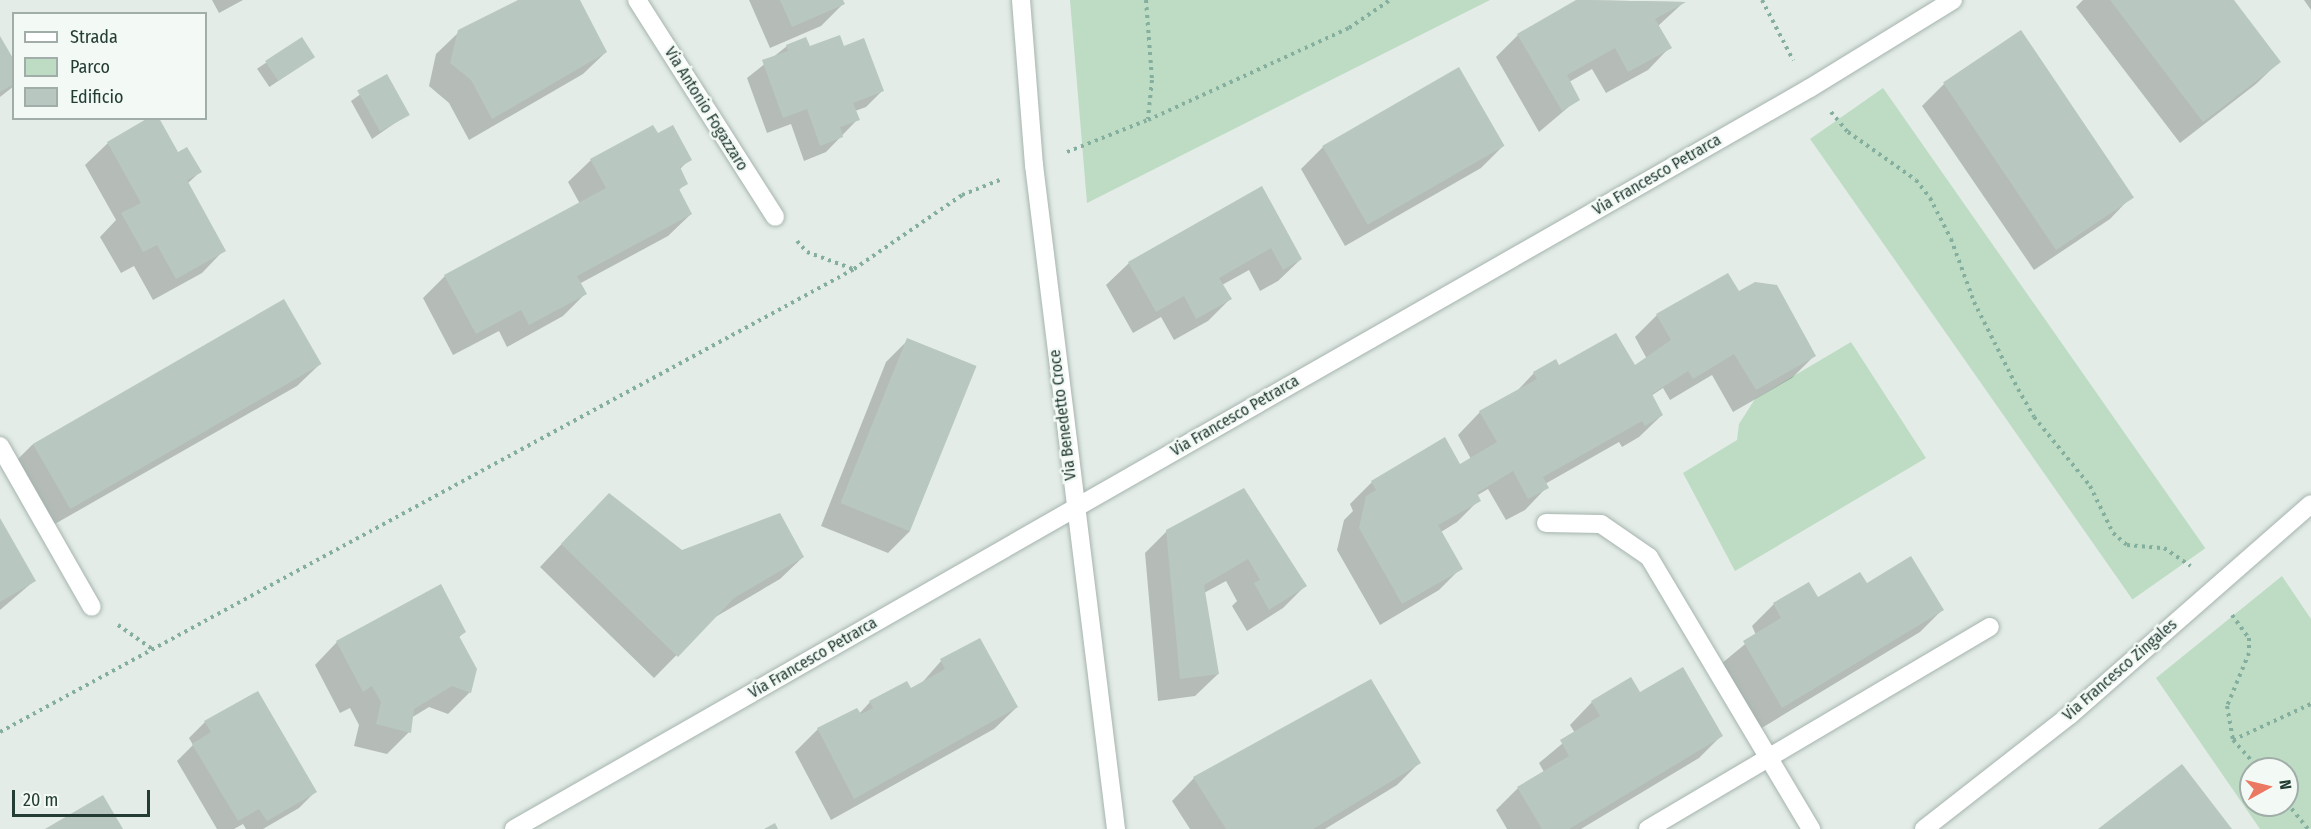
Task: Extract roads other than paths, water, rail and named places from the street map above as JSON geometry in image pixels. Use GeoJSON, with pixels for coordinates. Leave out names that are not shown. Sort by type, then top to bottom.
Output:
{"type":"FeatureCollection","features":[{"type":"Feature","properties":{"kind":"street","name":"Via Antonio Fogazzaro"},"geometry":{"type":"LineString","coordinates":[[637,0],[775,217]]}},
{"type":"Feature","properties":{"kind":"street","name":"Via Benedetto Croce"},"geometry":{"type":"LineString","coordinates":[[1021,0],[1034,165],[1074,508],[1116,829]]}},
{"type":"Feature","properties":{"kind":"street","name":"Via Francesco Petrarca"},"geometry":{"type":"LineString","coordinates":[[514,829],[1810,88],[1953,0]]}},
{"type":"Feature","properties":{"kind":"street"},"geometry":{"type":"LineString","coordinates":[[0,446],[92,607]]}},
{"type":"Feature","properties":{"kind":"street","name":"Via Francesco Zingales"},"geometry":{"type":"LineString","coordinates":[[1924,829],[2070,715],[2311,504]]}},
{"type":"Feature","properties":{"kind":"street"},"geometry":{"type":"LineString","coordinates":[[1546,523],[1601,524],[1649,557],[1811,829]]}},
{"type":"Feature","properties":{"kind":"street"},"geometry":{"type":"LineString","coordinates":[[1648,829],[1990,627]]}}]}
